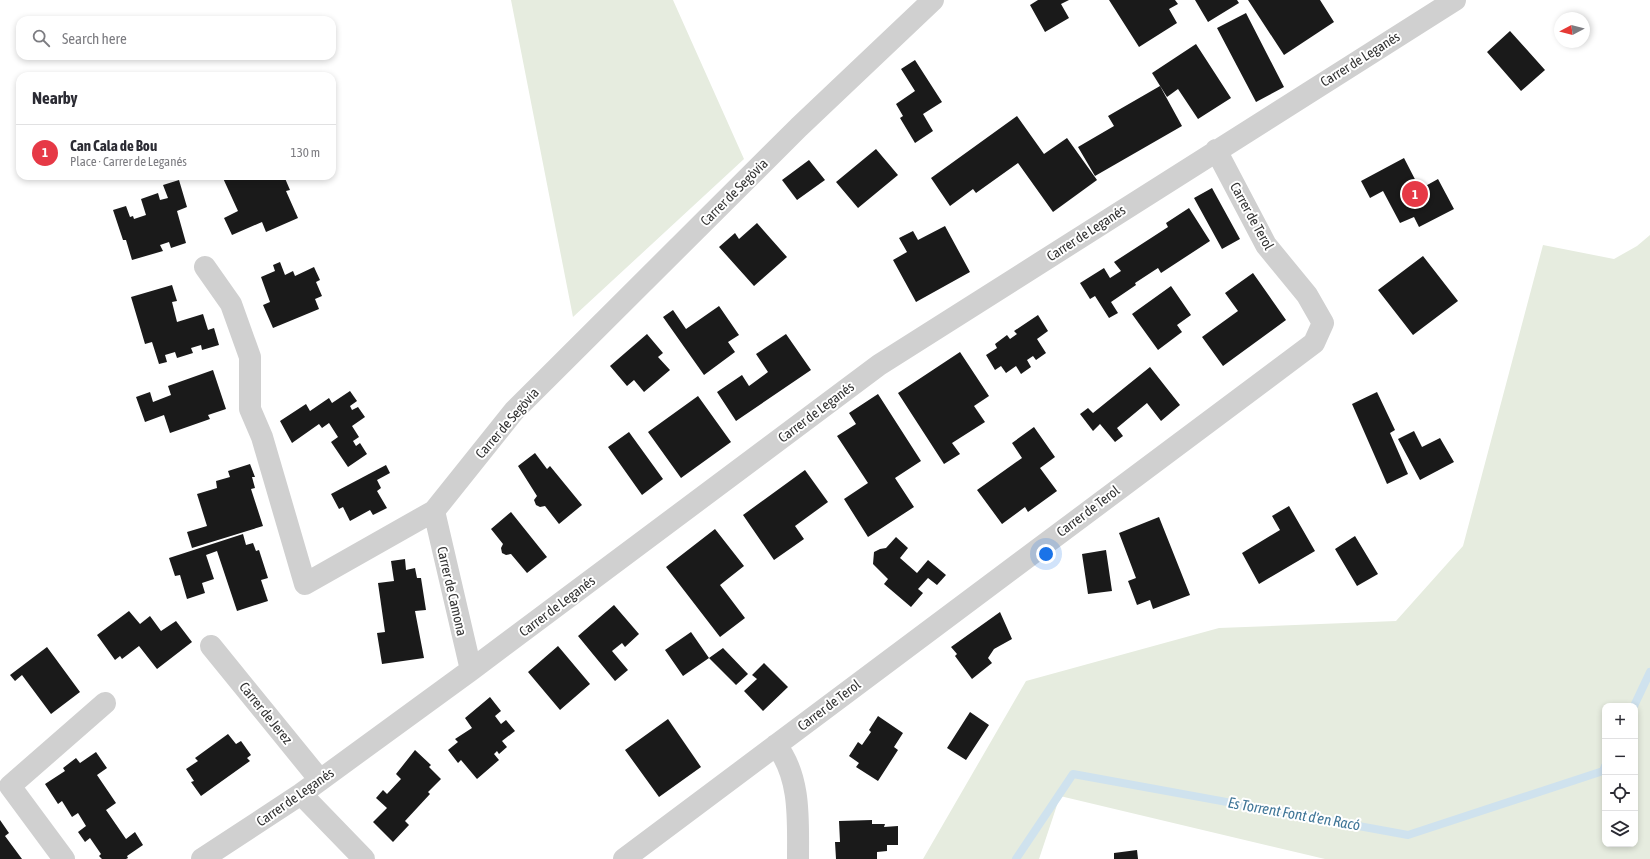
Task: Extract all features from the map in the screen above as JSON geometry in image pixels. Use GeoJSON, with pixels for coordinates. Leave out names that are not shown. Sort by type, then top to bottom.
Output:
{"type":"FeatureCollection","features":[{"type":"Feature","properties":{"kind":"street","name":"Carrer de Segòvia"},"geometry":{"type":"LineString","coordinates":[[205,267],[231,304],[250,357],[250,409],[262,438],[305,584],[434,511],[514,411],[799,127],[933,0]]}},
{"type":"Feature","properties":{"kind":"street","name":"Carrer de Leganés"},"geometry":{"type":"LineString","coordinates":[[202,859],[301,794],[471,670],[879,365],[1216,150],[1455,0]]}},
{"type":"Feature","properties":{"kind":"street","name":"Carrer de Terol"},"geometry":{"type":"LineString","coordinates":[[624,859],[1314,343],[1323,323],[1307,295],[1266,245],[1216,150]]}},
{"type":"Feature","properties":{"kind":"street","name":"Carrer de Camona"},"geometry":{"type":"LineString","coordinates":[[434,511],[471,670]]}},
{"type":"Feature","properties":{"kind":"street","name":"Carrer de Jerez"},"geometry":{"type":"LineString","coordinates":[[212,646],[320,780]]}},
{"type":"Feature","properties":{"kind":"street"},"geometry":{"type":"LineString","coordinates":[[64,859],[10,786],[105,703]]}},
{"type":"Feature","properties":{"kind":"street"},"geometry":{"type":"LineString","coordinates":[[776,745],[785,756],[798,803],[798,859]]}},
{"type":"Feature","properties":{"kind":"street"},"geometry":{"type":"LineString","coordinates":[[301,794],[364,859]]}},
{"type":"Feature","properties":{"kind":"shaded area"},"geometry":{"type":"Polygon","coordinates":[[[511,0],[673,0],[744,159],[573,317],[511,0]]]}},
{"type":"Feature","properties":{"kind":"shaded area"},"geometry":{"type":"Polygon","coordinates":[[[1650,235],[1650,859],[1325,859],[1060,796],[1039,859],[923,859],[1026,681],[1219,628],[1396,621],[1463,546],[1543,245],[1614,259],[1637,246],[1650,235]]]}},
{"type":"Feature","properties":{"kind":"building"},"geometry":{"type":"Polygon","coordinates":[[[1038,0],[1069,0],[1061,4],[1069,18],[1045,32],[1030,5],[1038,0]]]}},
{"type":"Feature","properties":{"kind":"building"},"geometry":{"type":"Polygon","coordinates":[[[1109,0],[1175,0],[1178,4],[1169,9],[1177,23],[1139,47],[1109,0]]]}},
{"type":"Feature","properties":{"kind":"building"},"geometry":{"type":"Polygon","coordinates":[[[1195,0],[1237,0],[1239,3],[1208,22],[1195,0]]]}},
{"type":"Feature","properties":{"kind":"building"},"geometry":{"type":"Polygon","coordinates":[[[1248,0],[1320,0],[1334,22],[1284,55],[1248,0]]]}},
{"type":"Feature","properties":{"kind":"building"},"geometry":{"type":"Polygon","coordinates":[[[1246,13],[1284,87],[1256,102],[1217,28],[1246,13]]]}},
{"type":"Feature","properties":{"kind":"building"},"geometry":{"type":"Polygon","coordinates":[[[1510,31],[1545,70],[1521,91],[1487,52],[1510,31]]]}},
{"type":"Feature","properties":{"kind":"building"},"geometry":{"type":"Polygon","coordinates":[[[1196,44],[1231,98],[1198,119],[1178,89],[1167,97],[1152,73],[1196,44]]]}},
{"type":"Feature","properties":{"kind":"building"},"geometry":{"type":"Polygon","coordinates":[[[915,60],[942,102],[923,114],[933,131],[915,143],[900,118],[903,116],[896,104],[915,91],[901,69],[915,60]]]}},
{"type":"Feature","properties":{"kind":"building"},"geometry":{"type":"Polygon","coordinates":[[[1160,86],[1182,126],[1095,176],[1078,147],[1114,126],[1108,116],[1160,86]]]}},
{"type":"Feature","properties":{"kind":"building"},"geometry":{"type":"Polygon","coordinates":[[[1017,116],[1044,154],[1067,138],[1097,180],[1053,212],[1018,163],[976,193],[973,189],[950,206],[931,178],[1017,116]]]}},
{"type":"Feature","properties":{"kind":"building"},"geometry":{"type":"Polygon","coordinates":[[[876,149],[898,175],[858,208],[836,182],[876,149]]]}},
{"type":"Feature","properties":{"kind":"building"},"geometry":{"type":"Polygon","coordinates":[[[1404,158],[1420,189],[1438,179],[1454,209],[1419,227],[1414,217],[1400,223],[1383,191],[1370,198],[1361,181],[1404,158]]]}},
{"type":"Feature","properties":{"kind":"building"},"geometry":{"type":"Polygon","coordinates":[[[809,160],[825,180],[797,200],[782,180],[809,160]]]}},
{"type":"Feature","properties":{"kind":"building"},"geometry":{"type":"Polygon","coordinates":[[[179,180],[187,207],[177,211],[186,243],[171,248],[169,242],[160,245],[163,251],[132,260],[126,240],[123,240],[113,210],[126,206],[130,217],[133,216],[134,219],[146,215],[141,199],[158,193],[160,200],[168,198],[163,185],[179,180]]]}},
{"type":"Feature","properties":{"kind":"building"},"geometry":{"type":"Polygon","coordinates":[[[224,180],[286,180],[290,190],[286,191],[298,218],[266,232],[262,222],[232,235],[224,218],[238,211],[224,180]]]}},
{"type":"Feature","properties":{"kind":"building"},"geometry":{"type":"Polygon","coordinates":[[[1212,188],[1240,239],[1222,249],[1194,198],[1212,188]]]}},
{"type":"Feature","properties":{"kind":"building"},"geometry":{"type":"Polygon","coordinates":[[[1189,208],[1210,241],[1161,273],[1158,268],[1135,283],[1136,285],[1111,302],[1118,313],[1109,318],[1095,296],[1090,299],[1080,283],[1104,268],[1110,278],[1121,271],[1114,262],[1168,227],[1166,223],[1189,208]]]}},
{"type":"Feature","properties":{"kind":"building"},"geometry":{"type":"Polygon","coordinates":[[[757,223],[787,257],[754,286],[719,247],[735,233],[739,239],[757,223]]]}},
{"type":"Feature","properties":{"kind":"building"},"geometry":{"type":"Polygon","coordinates":[[[945,226],[970,272],[916,302],[893,260],[907,252],[899,238],[913,231],[918,240],[945,226]]]}},
{"type":"Feature","properties":{"kind":"building"},"geometry":{"type":"Polygon","coordinates":[[[1423,256],[1458,301],[1413,335],[1378,290],[1423,256]]]}},
{"type":"Feature","properties":{"kind":"building"},"geometry":{"type":"Polygon","coordinates":[[[280,262],[285,275],[293,271],[295,276],[314,267],[320,280],[316,282],[322,296],[315,299],[319,309],[273,328],[263,305],[270,302],[261,277],[275,271],[273,265],[280,262]]]}},
{"type":"Feature","properties":{"kind":"building"},"geometry":{"type":"Polygon","coordinates":[[[1253,273],[1286,320],[1223,366],[1202,337],[1238,311],[1225,293],[1253,273]]]}},
{"type":"Feature","properties":{"kind":"building"},"geometry":{"type":"Polygon","coordinates":[[[172,285],[177,301],[172,302],[177,322],[203,314],[208,330],[214,328],[219,345],[202,350],[201,345],[191,348],[193,353],[177,358],[175,352],[165,355],[167,362],[159,364],[152,342],[145,344],[131,297],[172,285]]]}},
{"type":"Feature","properties":{"kind":"building"},"geometry":{"type":"Polygon","coordinates":[[[1171,286],[1191,315],[1177,325],[1182,332],[1158,350],[1132,314],[1171,286]]]}},
{"type":"Feature","properties":{"kind":"building"},"geometry":{"type":"Polygon","coordinates":[[[719,306],[739,335],[728,342],[735,352],[704,375],[663,317],[673,310],[686,329],[719,306]]]}},
{"type":"Feature","properties":{"kind":"building"},"geometry":{"type":"Polygon","coordinates":[[[1038,315],[1048,331],[1037,339],[1046,353],[1036,360],[1033,356],[1027,360],[1031,367],[1021,374],[1016,366],[1006,373],[1001,366],[995,370],[986,355],[997,348],[995,344],[1007,335],[1010,339],[1017,334],[1014,331],[1038,315]]]}},
{"type":"Feature","properties":{"kind":"building"},"geometry":{"type":"Polygon","coordinates":[[[647,334],[663,353],[658,357],[670,370],[644,392],[634,380],[627,386],[610,366],[647,334]]]}},
{"type":"Feature","properties":{"kind":"building"},"geometry":{"type":"Polygon","coordinates":[[[786,334],[811,370],[736,421],[717,392],[742,375],[749,386],[768,372],[756,354],[786,334]]]}},
{"type":"Feature","properties":{"kind":"building"},"geometry":{"type":"Polygon","coordinates":[[[960,352],[989,396],[974,406],[985,422],[952,443],[960,454],[944,464],[898,393],[960,352]]]}},
{"type":"Feature","properties":{"kind":"building"},"geometry":{"type":"Polygon","coordinates":[[[1150,367],[1180,405],[1161,421],[1147,403],[1117,428],[1123,436],[1115,442],[1100,424],[1093,431],[1080,414],[1088,408],[1093,413],[1150,367]]]}},
{"type":"Feature","properties":{"kind":"building"},"geometry":{"type":"Polygon","coordinates":[[[213,370],[226,409],[208,415],[210,419],[170,433],[164,415],[145,422],[136,397],[150,392],[153,402],[171,395],[168,386],[213,370]]]}},
{"type":"Feature","properties":{"kind":"building"},"geometry":{"type":"Polygon","coordinates":[[[350,391],[357,401],[350,406],[352,410],[358,407],[365,417],[352,426],[359,437],[353,441],[356,446],[360,443],[367,454],[348,467],[331,442],[338,437],[329,423],[322,428],[319,424],[292,443],[280,421],[306,404],[310,411],[329,398],[332,403],[350,391]]]}},
{"type":"Feature","properties":{"kind":"building"},"geometry":{"type":"Polygon","coordinates":[[[1377,392],[1395,430],[1390,433],[1408,474],[1387,484],[1352,404],[1377,392]]]}},
{"type":"Feature","properties":{"kind":"building"},"geometry":{"type":"Polygon","coordinates":[[[878,394],[921,461],[895,478],[914,507],[868,537],[844,499],[868,483],[837,436],[856,424],[849,413],[878,394]]]}},
{"type":"Feature","properties":{"kind":"building"},"geometry":{"type":"Polygon","coordinates":[[[698,396],[731,442],[681,478],[648,432],[698,396]]]}},
{"type":"Feature","properties":{"kind":"building"},"geometry":{"type":"Polygon","coordinates":[[[1034,427],[1055,457],[1040,468],[1057,491],[1028,512],[1025,507],[1002,524],[977,490],[1022,458],[1012,443],[1034,427]]]}},
{"type":"Feature","properties":{"kind":"building"},"geometry":{"type":"Polygon","coordinates":[[[1414,431],[1422,447],[1440,438],[1454,462],[1420,480],[1398,439],[1414,431]]]}},
{"type":"Feature","properties":{"kind":"building"},"geometry":{"type":"Polygon","coordinates":[[[629,432],[663,479],[642,495],[608,447],[629,432]]]}},
{"type":"Feature","properties":{"kind":"building"},"geometry":{"type":"Polygon","coordinates":[[[535,453],[547,469],[550,466],[582,505],[559,524],[545,506],[540,507],[536,505],[534,500],[537,496],[518,466],[535,453]]]}},
{"type":"Feature","properties":{"kind":"building"},"geometry":{"type":"Polygon","coordinates":[[[250,464],[255,477],[252,477],[255,488],[251,489],[263,526],[192,548],[187,532],[207,526],[197,494],[217,488],[216,481],[230,477],[228,471],[250,464]]]}},
{"type":"Feature","properties":{"kind":"building"},"geometry":{"type":"Polygon","coordinates":[[[386,465],[390,473],[377,480],[381,488],[377,491],[387,508],[373,515],[370,510],[350,521],[343,507],[339,509],[331,494],[386,465]]]}},
{"type":"Feature","properties":{"kind":"building"},"geometry":{"type":"Polygon","coordinates":[[[805,470],[828,502],[795,526],[804,539],[774,560],[743,515],[805,470]]]}},
{"type":"Feature","properties":{"kind":"building"},"geometry":{"type":"Polygon","coordinates":[[[1289,506],[1315,551],[1259,584],[1242,553],[1280,530],[1272,516],[1289,506]]]}},
{"type":"Feature","properties":{"kind":"building"},"geometry":{"type":"Polygon","coordinates":[[[511,512],[547,557],[527,573],[511,554],[506,555],[502,553],[501,548],[503,544],[491,529],[511,512]]]}},
{"type":"Feature","properties":{"kind":"building"},"geometry":{"type":"Polygon","coordinates":[[[1159,517],[1190,595],[1153,609],[1150,600],[1137,605],[1128,581],[1136,578],[1119,533],[1159,517]]]}},
{"type":"Feature","properties":{"kind":"building"},"geometry":{"type":"Polygon","coordinates":[[[715,529],[744,566],[720,585],[745,618],[720,637],[666,567],[715,529]]]}},
{"type":"Feature","properties":{"kind":"building"},"geometry":{"type":"Polygon","coordinates":[[[243,534],[246,545],[253,543],[256,551],[259,550],[268,578],[261,580],[268,601],[237,611],[217,551],[206,555],[214,579],[202,583],[205,593],[187,599],[180,575],[175,576],[169,558],[243,534]]]}},
{"type":"Feature","properties":{"kind":"building"},"geometry":{"type":"Polygon","coordinates":[[[1355,536],[1378,574],[1357,586],[1335,549],[1355,536]]]}},
{"type":"Feature","properties":{"kind":"building"},"geometry":{"type":"Polygon","coordinates":[[[896,537],[908,548],[900,558],[917,573],[928,560],[946,575],[937,585],[928,578],[918,589],[923,593],[911,607],[884,584],[888,579],[873,564],[874,552],[886,548],[896,537]]]}},
{"type":"Feature","properties":{"kind":"building"},"geometry":{"type":"Polygon","coordinates":[[[1106,550],[1112,591],[1088,594],[1082,554],[1106,550]]]}},
{"type":"Feature","properties":{"kind":"building"},"geometry":{"type":"Polygon","coordinates":[[[405,559],[406,570],[415,568],[417,578],[421,578],[426,610],[415,611],[424,658],[382,664],[377,633],[385,632],[378,583],[394,581],[391,561],[405,559]]]}},
{"type":"Feature","properties":{"kind":"building"},"geometry":{"type":"Polygon","coordinates":[[[614,605],[639,634],[625,647],[622,643],[612,651],[628,670],[615,681],[578,636],[614,605]]]}},
{"type":"Feature","properties":{"kind":"building"},"geometry":{"type":"Polygon","coordinates":[[[129,611],[140,624],[150,616],[161,631],[176,621],[192,642],[157,669],[139,646],[122,659],[120,656],[115,660],[97,635],[129,611]]]}},
{"type":"Feature","properties":{"kind":"building"},"geometry":{"type":"Polygon","coordinates":[[[1000,612],[1012,639],[994,649],[988,658],[992,663],[972,679],[955,656],[957,654],[951,647],[1000,612]]]}},
{"type":"Feature","properties":{"kind":"building"},"geometry":{"type":"Polygon","coordinates":[[[691,632],[709,658],[683,676],[665,650],[691,632]]]}},
{"type":"Feature","properties":{"kind":"building"},"geometry":{"type":"Polygon","coordinates":[[[558,646],[590,684],[560,710],[528,672],[558,646]]]}},
{"type":"Feature","properties":{"kind":"building"},"geometry":{"type":"Polygon","coordinates":[[[47,647],[80,692],[51,714],[22,675],[15,681],[10,675],[47,647]]]}},
{"type":"Feature","properties":{"kind":"building"},"geometry":{"type":"Polygon","coordinates":[[[723,648],[748,674],[736,685],[709,658],[723,648]]]}},
{"type":"Feature","properties":{"kind":"building"},"geometry":{"type":"Polygon","coordinates":[[[764,663],[788,687],[763,711],[744,691],[757,679],[752,675],[764,663]]]}},
{"type":"Feature","properties":{"kind":"building"},"geometry":{"type":"Polygon","coordinates":[[[490,697],[501,711],[495,716],[501,724],[506,720],[515,731],[502,741],[507,747],[499,754],[497,751],[494,754],[499,760],[477,779],[461,760],[458,763],[448,750],[458,742],[455,739],[472,728],[465,718],[490,697]]]}},
{"type":"Feature","properties":{"kind":"building"},"geometry":{"type":"Polygon","coordinates":[[[970,712],[989,725],[966,760],[947,748],[970,712]]]}},
{"type":"Feature","properties":{"kind":"building"},"geometry":{"type":"Polygon","coordinates":[[[878,716],[903,733],[894,747],[898,750],[878,781],[856,767],[859,763],[849,756],[858,742],[862,745],[871,732],[869,730],[878,716]]]}},
{"type":"Feature","properties":{"kind":"building"},"geometry":{"type":"Polygon","coordinates":[[[668,719],[701,767],[659,797],[625,750],[668,719]]]}},
{"type":"Feature","properties":{"kind":"building"},"geometry":{"type":"Polygon","coordinates":[[[228,734],[236,744],[241,741],[251,755],[247,758],[250,761],[201,796],[191,782],[194,781],[186,769],[198,761],[195,758],[228,734]]]}},
{"type":"Feature","properties":{"kind":"building"},"geometry":{"type":"Polygon","coordinates":[[[415,750],[431,765],[429,767],[441,779],[428,792],[430,794],[405,821],[409,825],[393,842],[373,822],[387,808],[376,798],[383,790],[387,794],[401,779],[396,774],[415,750]]]}},
{"type":"Feature","properties":{"kind":"building"},"geometry":{"type":"Polygon","coordinates":[[[96,752],[107,768],[97,775],[116,803],[106,810],[126,839],[135,832],[143,845],[127,856],[128,858],[126,859],[102,859],[99,856],[101,854],[90,838],[85,842],[78,832],[86,826],[78,813],[72,817],[62,801],[58,804],[45,784],[65,771],[63,768],[76,758],[80,763],[96,752]]]}},
{"type":"Feature","properties":{"kind":"building"},"geometry":{"type":"Polygon","coordinates":[[[0,820],[9,833],[5,836],[22,859],[0,859],[0,820]]]}},
{"type":"Feature","properties":{"kind":"building"},"geometry":{"type":"Polygon","coordinates":[[[872,820],[872,824],[885,824],[884,827],[898,826],[898,845],[887,845],[887,851],[877,852],[877,859],[836,859],[835,842],[840,842],[839,821],[872,820]]]}},
{"type":"Feature","properties":{"kind":"building"},"geometry":{"type":"Polygon","coordinates":[[[1137,850],[1138,859],[1114,859],[1114,853],[1137,850]]]}},
{"type":"Feature","properties":{"kind":"waterway","name":"Es Torrent Font d'en Racó"},"geometry":{"type":"LineString","coordinates":[[1635,703],[1650,672]]}},
{"type":"Feature","properties":{"kind":"waterway","name":"Es Torrent Font d'en Racó"},"geometry":{"type":"LineString","coordinates":[[1016,859],[1073,774],[1408,835],[1602,771]]}},
{"type":"Feature","properties":{"kind":"place","name":"Can Cala de Bou"},"geometry":{"type":"Point","coordinates":[1415,194]}}]}
